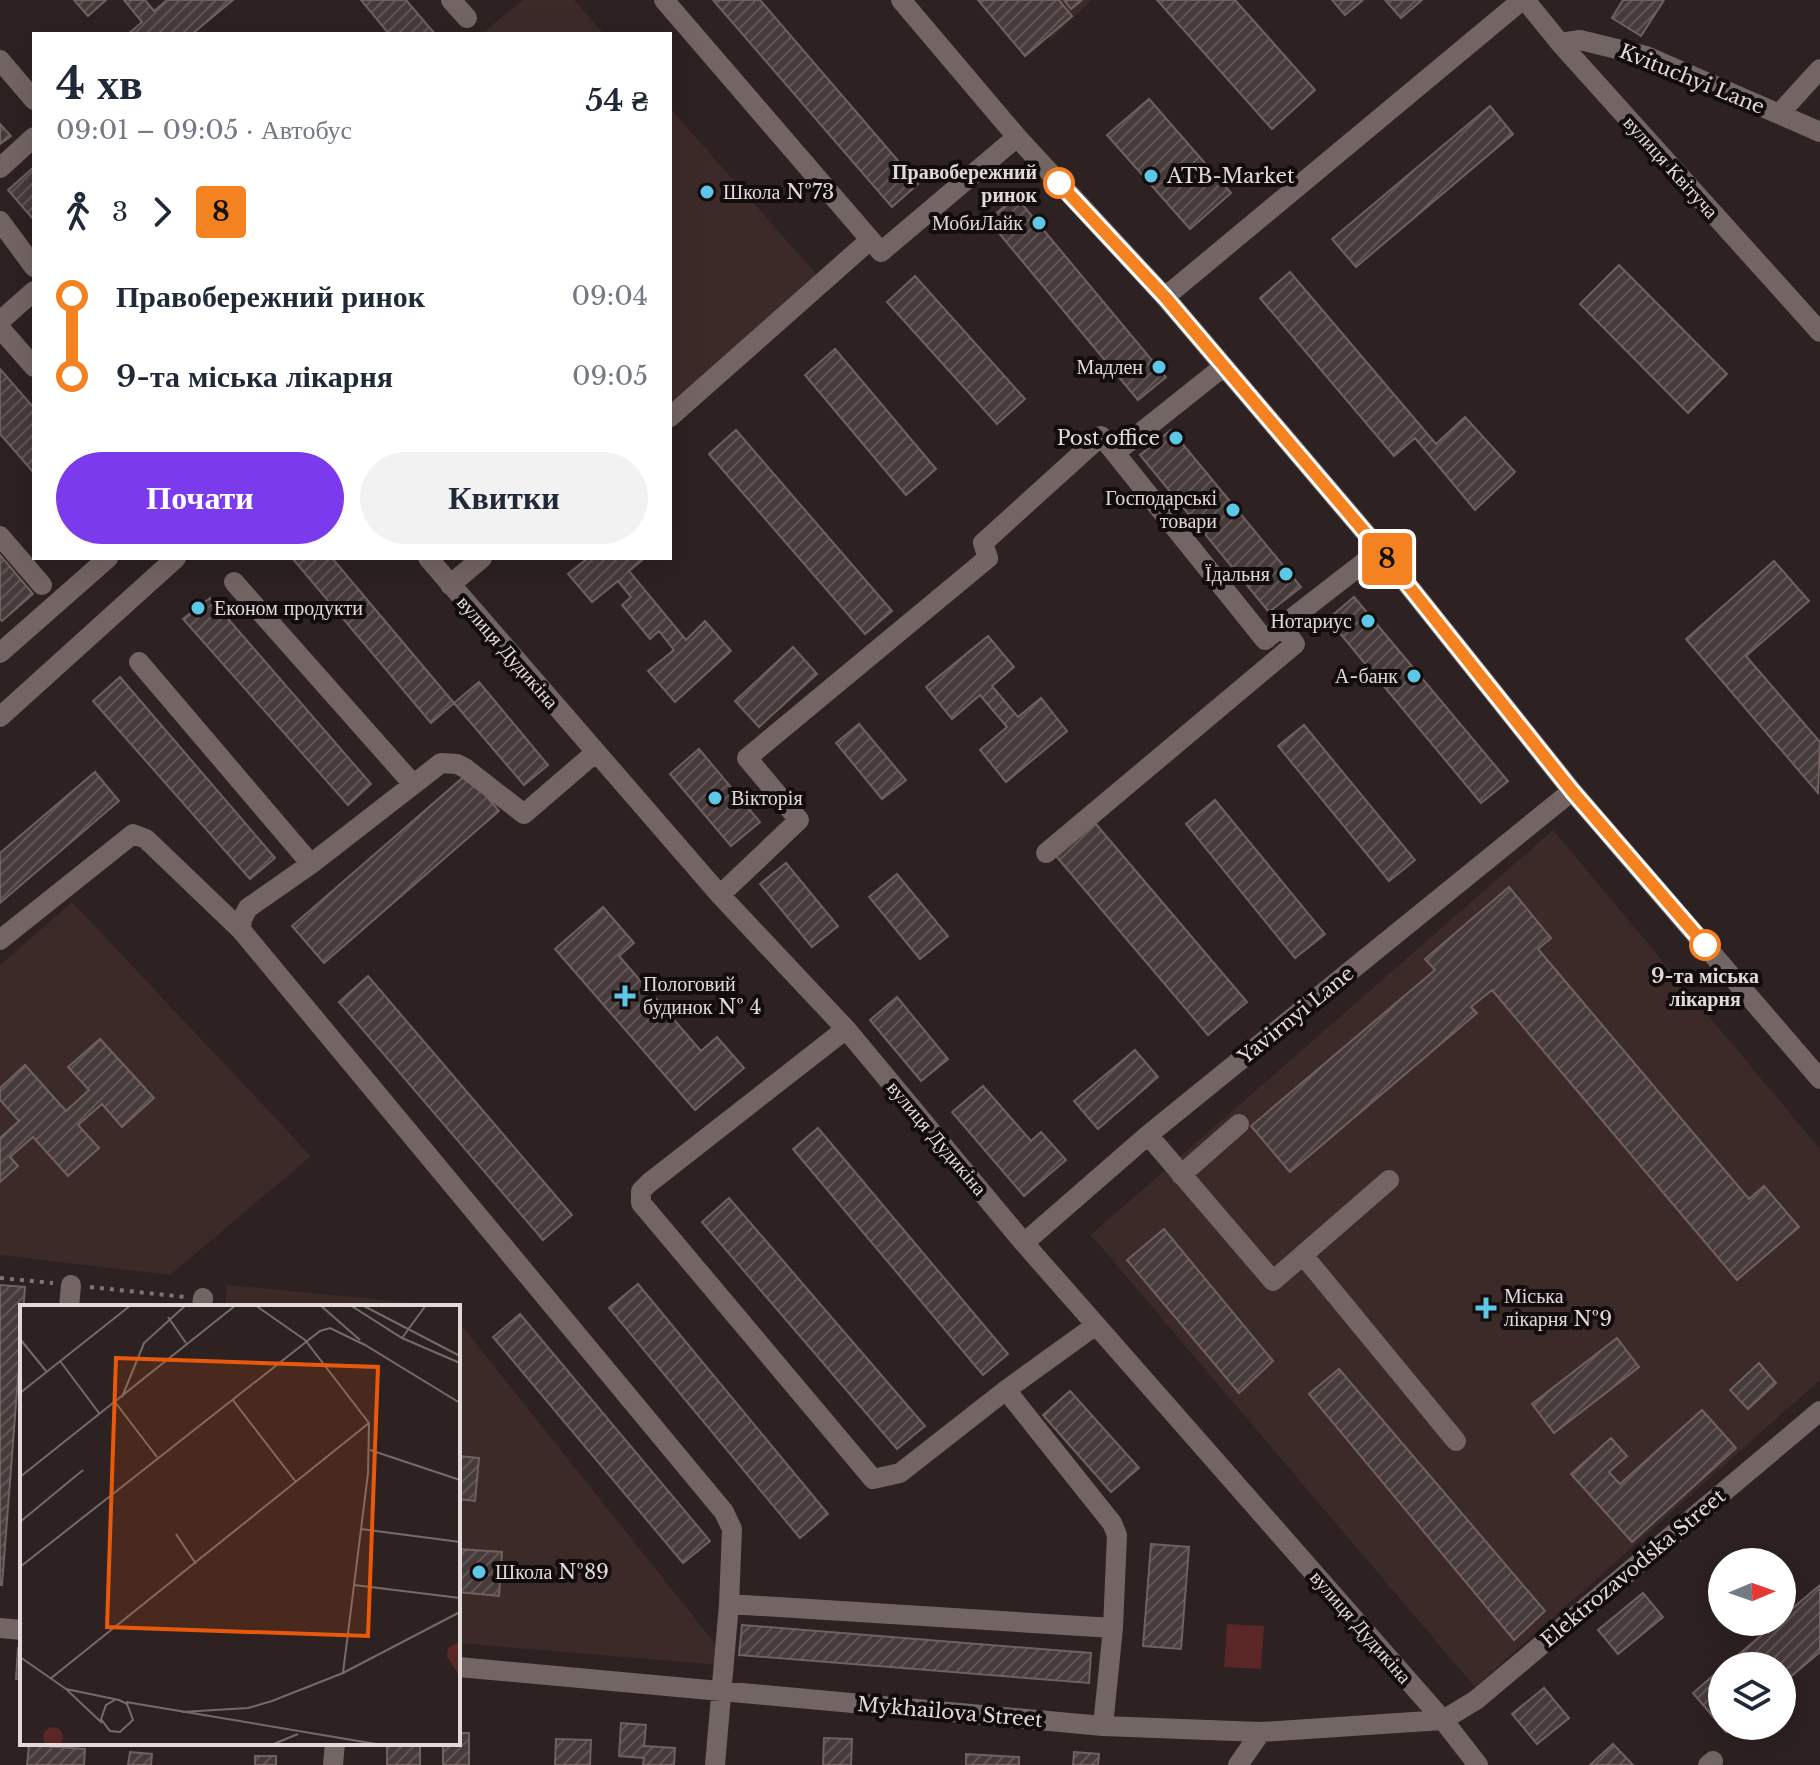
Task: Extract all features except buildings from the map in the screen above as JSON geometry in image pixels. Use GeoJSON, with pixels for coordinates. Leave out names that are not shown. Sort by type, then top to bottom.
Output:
{"type":"FeatureCollection","features":[{"type":"Feature","properties":{"kind":"street"},"geometry":{"type":"LineString","coordinates":[[451,0],[467,18]]}},
{"type":"Feature","properties":{"kind":"street"},"geometry":{"type":"LineString","coordinates":[[664,0],[881,252],[1017,137]]}},
{"type":"Feature","properties":{"kind":"street"},"geometry":{"type":"LineString","coordinates":[[901,0],[1017,137],[1165,297],[1380,550],[1572,791],[1820,1079]]}},
{"type":"Feature","properties":{"kind":"street"},"geometry":{"type":"LineString","coordinates":[[1165,297],[1524,0]]}},
{"type":"Feature","properties":{"kind":"street","name":"вулиця Квітуча"},"geometry":{"type":"LineString","coordinates":[[1524,0],[1820,332]]}},
{"type":"Feature","properties":{"kind":"street","name":"Kvituchyi Lane"},"geometry":{"type":"LineString","coordinates":[[1560,43],[1580,40],[1646,56],[1820,132]]}},
{"type":"Feature","properties":{"kind":"street"},"geometry":{"type":"LineString","coordinates":[[0,60],[32,98]]}},
{"type":"Feature","properties":{"kind":"street"},"geometry":{"type":"LineString","coordinates":[[1779,114],[1820,69]]}},
{"type":"Feature","properties":{"kind":"street"},"geometry":{"type":"LineString","coordinates":[[0,168],[32,139]]}},
{"type":"Feature","properties":{"kind":"street"},"geometry":{"type":"LineString","coordinates":[[0,221],[32,264]]}},
{"type":"Feature","properties":{"kind":"street"},"geometry":{"type":"LineString","coordinates":[[672,415],[870,240]]}},
{"type":"Feature","properties":{"kind":"street"},"geometry":{"type":"LineString","coordinates":[[0,321],[32,293]]}},
{"type":"Feature","properties":{"kind":"street"},"geometry":{"type":"LineString","coordinates":[[0,328],[32,365]]}},
{"type":"Feature","properties":{"kind":"street"},"geometry":{"type":"LineString","coordinates":[[1115,453],[1223,367]]}},
{"type":"Feature","properties":{"kind":"street"},"geometry":{"type":"LineString","coordinates":[[720,895],[799,820],[747,758],[988,558],[983,543],[1101,436],[1265,640],[1380,550]]}},
{"type":"Feature","properties":{"kind":"street"},"geometry":{"type":"LineString","coordinates":[[0,536],[42,585]]}},
{"type":"Feature","properties":{"kind":"street"},"geometry":{"type":"LineString","coordinates":[[0,653],[106,560]]}},
{"type":"Feature","properties":{"kind":"street"},"geometry":{"type":"LineString","coordinates":[[0,717],[174,560]]}},
{"type":"Feature","properties":{"kind":"street","name":"вулиця Дудикіна"},"geometry":{"type":"LineString","coordinates":[[430,560],[720,895],[846,1029],[1024,1243],[1443,1720],[1478,1765]]}},
{"type":"Feature","properties":{"kind":"street"},"geometry":{"type":"LineString","coordinates":[[450,585],[480,560]]}},
{"type":"Feature","properties":{"kind":"street"},"geometry":{"type":"LineString","coordinates":[[234,582],[413,784]]}},
{"type":"Feature","properties":{"kind":"street"},"geometry":{"type":"LineString","coordinates":[[1046,853],[1295,644],[1282,626]]}},
{"type":"Feature","properties":{"kind":"street"},"geometry":{"type":"LineString","coordinates":[[139,662],[311,864]]}},
{"type":"Feature","properties":{"kind":"street"},"geometry":{"type":"LineString","coordinates":[[241,930],[248,908],[311,864],[441,763],[457,764],[524,814],[596,752]]}},
{"type":"Feature","properties":{"kind":"street","name":"Yavirnyi Lane"},"geometry":{"type":"LineString","coordinates":[[1024,1243],[1148,1135],[1572,791]]}},
{"type":"Feature","properties":{"kind":"street"},"geometry":{"type":"LineString","coordinates":[[0,940],[133,834],[146,839],[241,930],[724,1512],[732,1529],[715,1765]]}},
{"type":"Feature","properties":{"kind":"street"},"geometry":{"type":"LineString","coordinates":[[846,1029],[649,1183],[641,1191],[641,1203],[873,1479],[900,1473],[1096,1325]]}},
{"type":"Feature","properties":{"kind":"street"},"geometry":{"type":"LineString","coordinates":[[1181,1175],[1239,1124]]}},
{"type":"Feature","properties":{"kind":"street"},"geometry":{"type":"LineString","coordinates":[[1148,1135],[1273,1281],[1389,1180]]}},
{"type":"Feature","properties":{"kind":"street"},"geometry":{"type":"LineString","coordinates":[[1303,1255],[1456,1441]]}},
{"type":"Feature","properties":{"kind":"street"},"geometry":{"type":"LineString","coordinates":[[69,1305],[71,1285]]}},
{"type":"Feature","properties":{"kind":"street"},"geometry":{"type":"LineString","coordinates":[[1006,1390],[1112,1523],[1117,1535],[1113,1628],[1103,1726]]}},
{"type":"Feature","properties":{"kind":"street","name":"Elektrozavodska Street"},"geometry":{"type":"LineString","coordinates":[[1443,1720],[1476,1700],[1820,1411]]}},
{"type":"Feature","properties":{"kind":"street"},"geometry":{"type":"LineString","coordinates":[[729,1604],[1113,1628]]}},
{"type":"Feature","properties":{"kind":"street"},"geometry":{"type":"LineString","coordinates":[[0,1628],[20,1630]]}},
{"type":"Feature","properties":{"kind":"street","name":"Mykhailova Street"},"geometry":{"type":"LineString","coordinates":[[460,1667],[1103,1726],[1261,1732],[1443,1720]]}},
{"type":"Feature","properties":{"kind":"street"},"geometry":{"type":"LineString","coordinates":[[1238,1765],[1261,1732]]}},
{"type":"Feature","properties":{"kind":"street"},"geometry":{"type":"LineString","coordinates":[[333,1765],[335,1745]]}},
{"type":"Feature","properties":{"kind":"path"},"geometry":{"type":"LineString","coordinates":[[0,1278],[202,1303]]}},
{"type":"Feature","properties":{"kind":"shaded area"},"geometry":{"type":"Polygon","coordinates":[[[523,0],[574,0],[602,32],[483,32],[523,0]]]}},
{"type":"Feature","properties":{"kind":"shaded area"},"geometry":{"type":"Polygon","coordinates":[[[1017,0],[1092,0],[1051,39],[1017,0]]]}},
{"type":"Feature","properties":{"kind":"shaded area","name":"Школа №73"},"geometry":{"type":"Polygon","coordinates":[[[672,110],[817,275],[672,403],[672,110]]]}},
{"type":"Feature","properties":{"kind":"shaded area","name":"Міська лікарня №9"},"geometry":{"type":"Polygon","coordinates":[[[1553,830],[1820,1149],[1820,1380],[1475,1687],[1091,1235],[1553,830]]]}},
{"type":"Feature","properties":{"kind":"shaded area"},"geometry":{"type":"Polygon","coordinates":[[[72,902],[311,1156],[170,1275],[0,1255],[0,965],[72,902]]]}},
{"type":"Feature","properties":{"kind":"shaded area"},"geometry":{"type":"Polygon","coordinates":[[[227,1285],[436,1305],[225,1305],[227,1285]]]}},
{"type":"Feature","properties":{"kind":"shaded area"},"geometry":{"type":"Polygon","coordinates":[[[460,1324],[733,1666],[460,1643],[460,1324]]]}},
{"type":"Feature","properties":{"kind":"shaded area"},"geometry":{"type":"Polygon","coordinates":[[[1227,1624],[1264,1626],[1261,1669],[1224,1667],[1227,1624]]]}},
{"type":"Feature","properties":{"kind":"bus line","name":"8"},"geometry":{"type":"LineString","coordinates":[[1059,183],[1165,297],[1380,550],[1572,791],[1705,945]]}},
{"type":"Feature","properties":{"kind":"place","name":"ATB-Market"},"geometry":{"type":"Point","coordinates":[1151,176]}},
{"type":"Feature","properties":{"kind":"place","name":"Правобережний ринок"},"geometry":{"type":"Point","coordinates":[1059,183]}},
{"type":"Feature","properties":{"kind":"place","name":"Школа №73"},"geometry":{"type":"Point","coordinates":[707,192]}},
{"type":"Feature","properties":{"kind":"place","name":"МобиЛайк"},"geometry":{"type":"Point","coordinates":[1039,223]}},
{"type":"Feature","properties":{"kind":"place","name":"Мадлен"},"geometry":{"type":"Point","coordinates":[1159,367]}},
{"type":"Feature","properties":{"kind":"place","name":"Post office"},"geometry":{"type":"Point","coordinates":[1176,438]}},
{"type":"Feature","properties":{"kind":"place","name":"Господарські товари"},"geometry":{"type":"Point","coordinates":[1233,510]}},
{"type":"Feature","properties":{"kind":"place","name":"Їдальня"},"geometry":{"type":"Point","coordinates":[1286,574]}},
{"type":"Feature","properties":{"kind":"place","name":"Економ продукти"},"geometry":{"type":"Point","coordinates":[198,608]}},
{"type":"Feature","properties":{"kind":"place","name":"Нотариус"},"geometry":{"type":"Point","coordinates":[1368,621]}},
{"type":"Feature","properties":{"kind":"place","name":"А-банк"},"geometry":{"type":"Point","coordinates":[1414,676]}},
{"type":"Feature","properties":{"kind":"place","name":"Вікторія"},"geometry":{"type":"Point","coordinates":[715,798]}},
{"type":"Feature","properties":{"kind":"place","name":"9-та міська лікарня"},"geometry":{"type":"Point","coordinates":[1705,945]}},
{"type":"Feature","properties":{"kind":"place","name":"Пологовий будинок № 4"},"geometry":{"type":"Point","coordinates":[625,996]}},
{"type":"Feature","properties":{"kind":"place","name":"Міська лікарня №9"},"geometry":{"type":"Point","coordinates":[1486,1308]}},
{"type":"Feature","properties":{"kind":"place","name":"Школа №89"},"geometry":{"type":"Point","coordinates":[479,1572]}}]}
